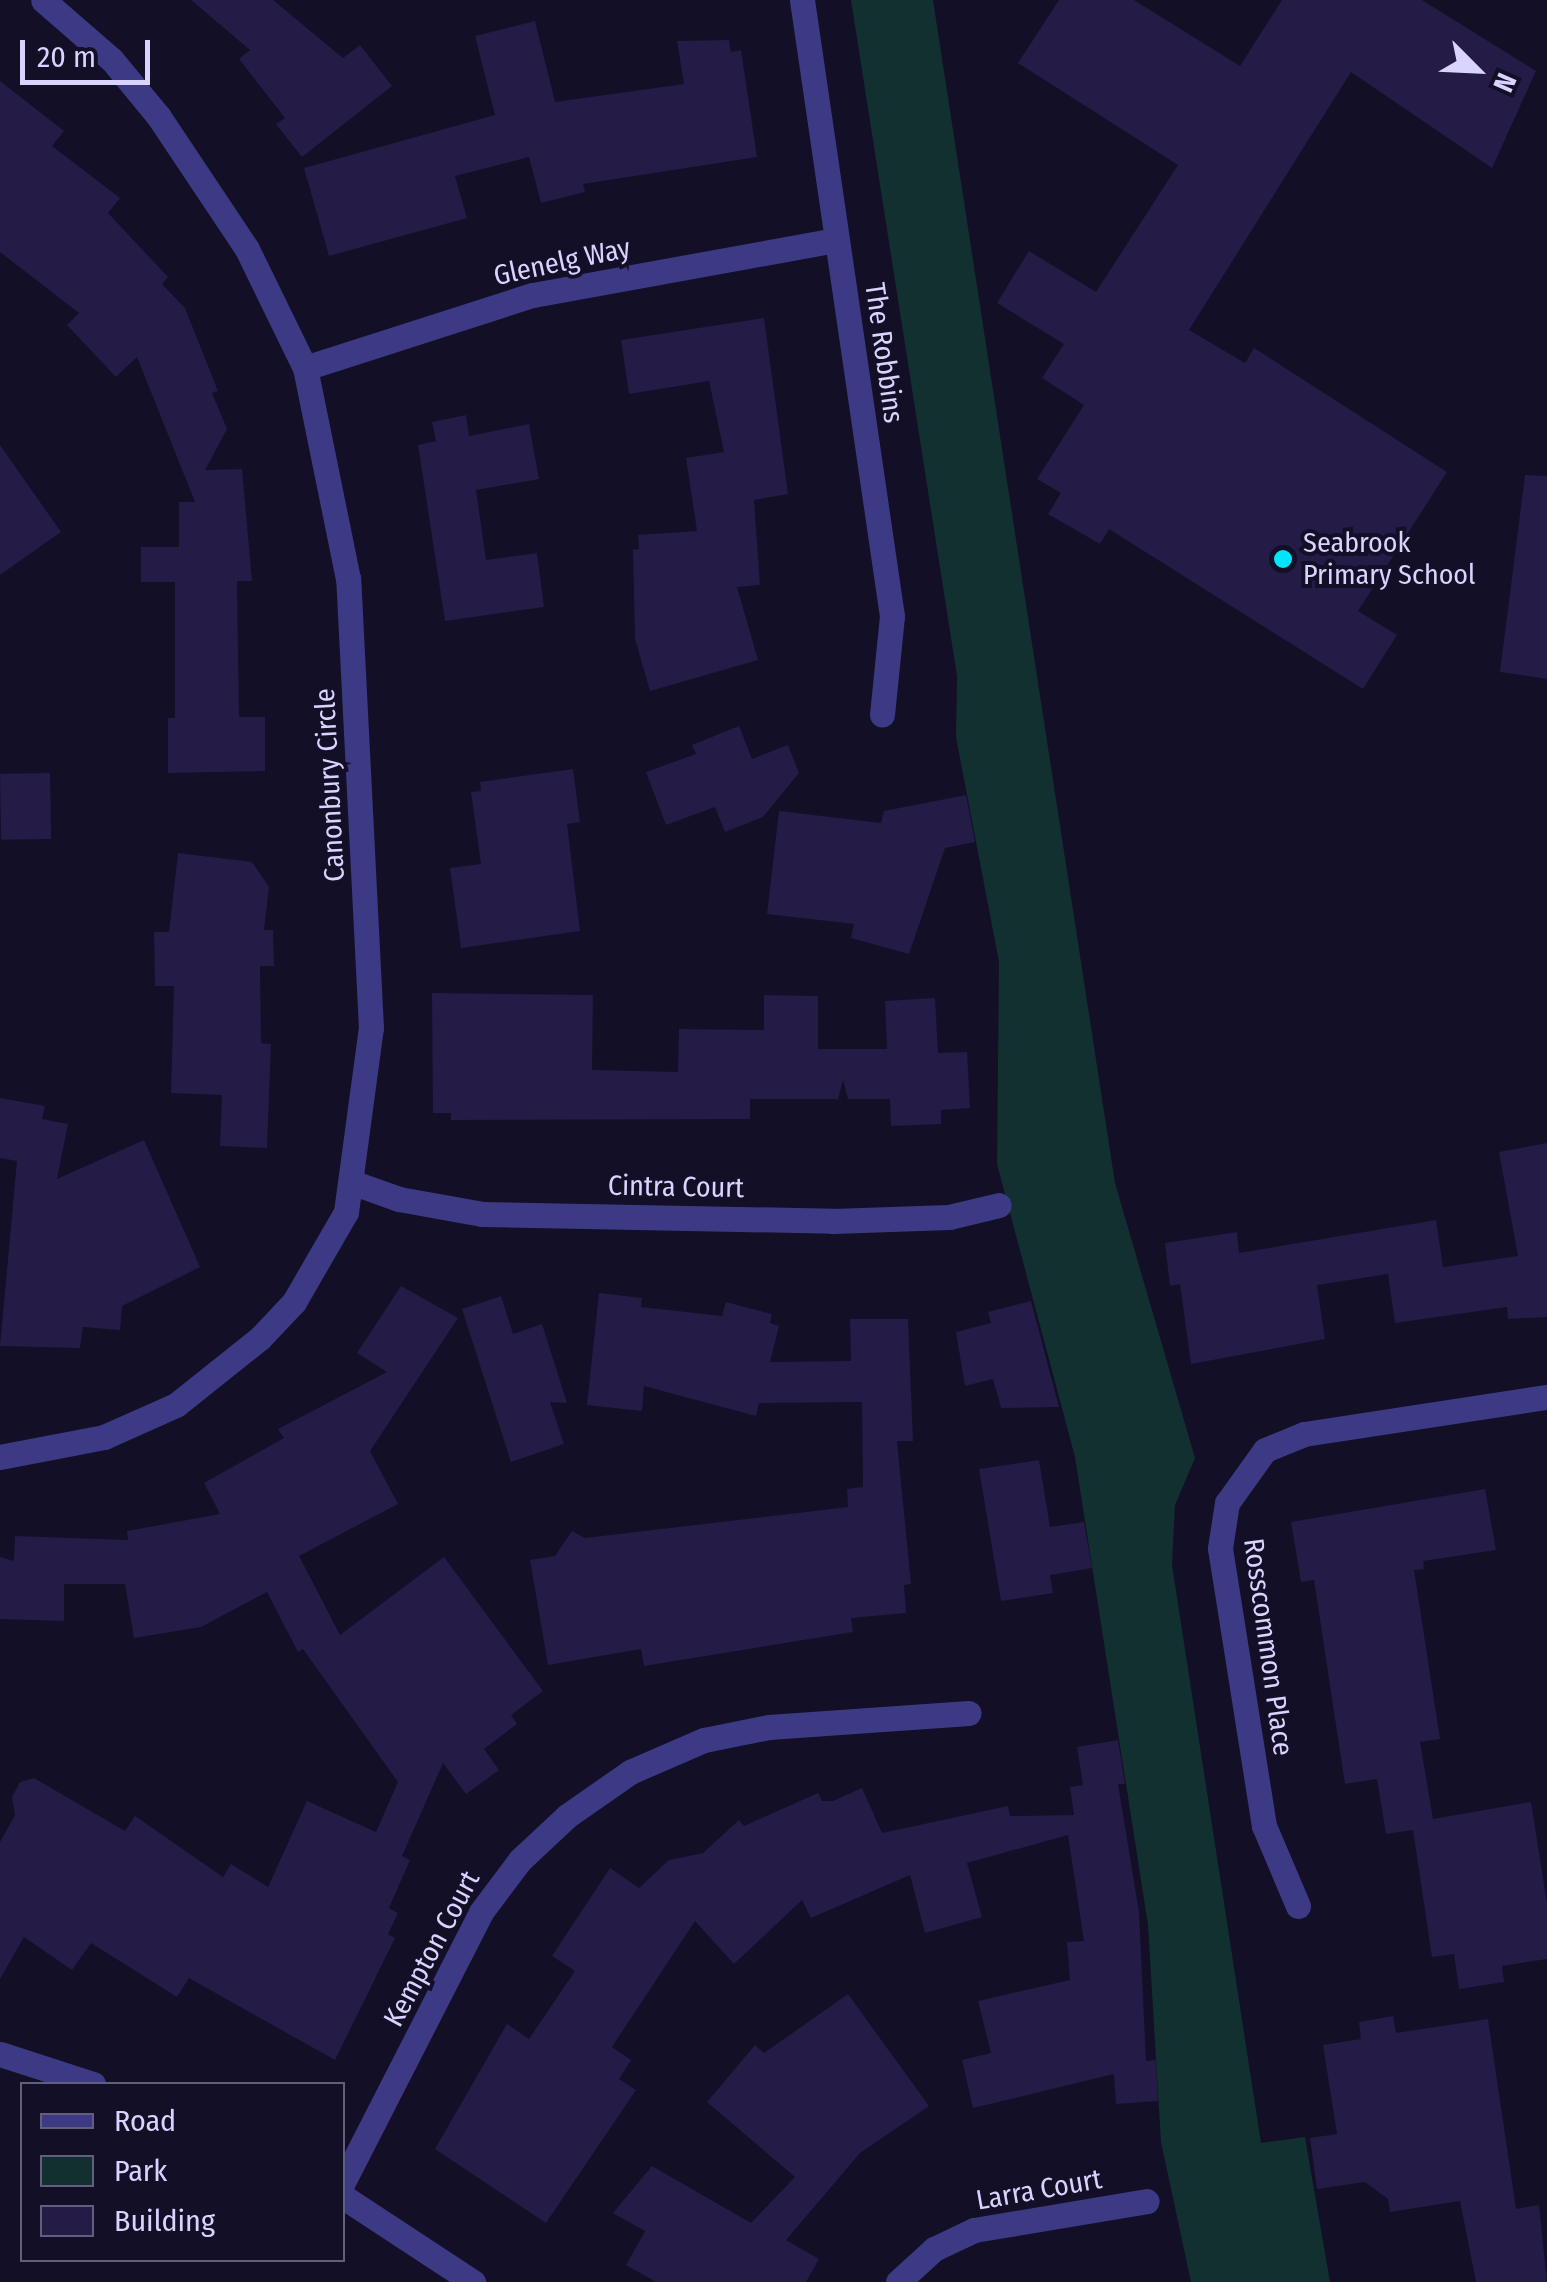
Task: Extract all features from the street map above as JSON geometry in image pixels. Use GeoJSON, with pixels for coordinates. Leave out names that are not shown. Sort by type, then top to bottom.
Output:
{"type":"FeatureCollection","features":[{"type":"Feature","properties":{"kind":"street","name":"Canonbury Circle"},"geometry":{"type":"LineString","coordinates":[[0,1458],[104,1437],[176,1405],[222,1372],[294,1302],[337,1232],[354,1182],[371,1028],[353,646],[339,530],[305,368],[246,249],[159,117],[112,60],[44,0]]}},
{"type":"Feature","properties":{"kind":"street","name":"The Robbins"},"geometry":{"type":"LineString","coordinates":[[802,0],[892,616],[882,714]]}},
{"type":"Feature","properties":{"kind":"street","name":"Glenelg Way"},"geometry":{"type":"LineString","coordinates":[[305,368],[532,295],[838,240]]}},
{"type":"Feature","properties":{"kind":"street","name":"Cintra Court"},"geometry":{"type":"LineString","coordinates":[[354,1182],[399,1199],[482,1214],[832,1221],[948,1217],[999,1205]]}},
{"type":"Feature","properties":{"kind":"street","name":"Rosscommon Place"},"geometry":{"type":"LineString","coordinates":[[1298,1906],[1264,1826],[1220,1548],[1227,1503],[1265,1450],[1304,1434],[1547,1397]]}},
{"type":"Feature","properties":{"kind":"street","name":"Kempton Court"},"geometry":{"type":"LineString","coordinates":[[345,2178],[481,1912],[520,1860],[567,1816],[630,1772],[704,1740],[769,1728],[969,1713]]}},
{"type":"Feature","properties":{"kind":"street"},"geometry":{"type":"LineString","coordinates":[[0,2054],[87,2082]]}},
{"type":"Feature","properties":{"kind":"street"},"geometry":{"type":"LineString","coordinates":[[345,2198],[473,2282]]}},
{"type":"Feature","properties":{"kind":"street","name":"Larra Court"},"geometry":{"type":"LineString","coordinates":[[898,2282],[934,2249],[974,2230],[1147,2200]]}},
{"type":"Feature","properties":{"kind":"green space"},"geometry":{"type":"Polygon","coordinates":[[[851,0],[933,0],[1115,1183],[1195,1458],[1175,1505],[1172,1565],[1261,2143],[1305,2137],[1330,2282],[1191,2282],[1161,2142],[1148,1925],[1075,1457],[997,1164],[999,962],[956,737],[957,676],[851,0]]]}},
{"type":"Feature","properties":{"kind":"building"},"geometry":{"type":"Polygon","coordinates":[[[191,0],[273,0],[343,58],[360,45],[392,86],[302,157],[276,124],[285,118],[239,59],[250,50],[191,0]]]}},
{"type":"Feature","properties":{"kind":"building"},"geometry":{"type":"Polygon","coordinates":[[[1059,0],[1134,0],[1240,66],[1282,0],[1422,0],[1536,71],[1492,168],[1351,72],[1189,330],[1245,363],[1254,348],[1447,472],[1358,611],[1397,635],[1363,689],[1109,529],[1100,544],[1048,514],[1061,493],[1037,479],[1084,405],[1042,378],[1064,344],[997,303],[1029,251],[1096,292],[1178,165],[1018,63],[1059,0]]]}},
{"type":"Feature","properties":{"kind":"building"},"geometry":{"type":"Polygon","coordinates":[[[535,21],[555,102],[684,84],[677,41],[729,40],[731,52],[741,50],[757,157],[583,184],[585,192],[541,203],[529,157],[455,176],[467,218],[329,256],[304,168],[495,115],[475,36],[535,21]]]}},
{"type":"Feature","properties":{"kind":"building"},"geometry":{"type":"Polygon","coordinates":[[[0,81],[64,131],[52,146],[120,198],[108,213],[168,277],[162,284],[185,308],[218,391],[212,393],[227,429],[205,470],[242,469],[252,581],[237,581],[239,717],[265,717],[265,771],[168,773],[168,718],[175,718],[175,582],[141,582],[141,547],[179,547],[179,502],[195,502],[137,357],[116,377],[67,325],[79,313],[0,252],[0,81]]]}},
{"type":"Feature","properties":{"kind":"building"},"geometry":{"type":"Polygon","coordinates":[[[764,318],[788,494],[754,500],[760,585],[737,587],[758,660],[650,691],[635,639],[633,550],[639,549],[638,535],[697,531],[686,458],[724,452],[709,381],[629,394],[621,340],[764,318]]]}},
{"type":"Feature","properties":{"kind":"building"},"geometry":{"type":"Polygon","coordinates":[[[466,415],[469,436],[529,424],[539,479],[476,490],[486,560],[537,553],[544,607],[445,621],[418,445],[436,441],[432,422],[466,415]]]}},
{"type":"Feature","properties":{"kind":"building"},"geometry":{"type":"Polygon","coordinates":[[[0,445],[61,532],[0,575],[0,445]]]}},
{"type":"Feature","properties":{"kind":"building"},"geometry":{"type":"Polygon","coordinates":[[[1525,475],[1547,476],[1547,679],[1500,672],[1525,475]]]}},
{"type":"Feature","properties":{"kind":"building"},"geometry":{"type":"Polygon","coordinates":[[[739,726],[752,759],[788,745],[799,773],[763,817],[725,832],[715,807],[666,825],[646,772],[696,754],[692,745],[739,726]]]}},
{"type":"Feature","properties":{"kind":"building"},"geometry":{"type":"Polygon","coordinates":[[[573,769],[580,822],[567,824],[580,931],[461,948],[450,868],[481,864],[471,792],[481,791],[480,782],[573,769]]]}},
{"type":"Feature","properties":{"kind":"building"},"geometry":{"type":"Polygon","coordinates":[[[50,773],[51,839],[1,840],[0,774],[50,773]]]}},
{"type":"Feature","properties":{"kind":"building"},"geometry":{"type":"Polygon","coordinates":[[[966,795],[975,842],[945,848],[909,954],[851,938],[854,924],[767,914],[779,811],[881,823],[884,811],[966,795]]]}},
{"type":"Feature","properties":{"kind":"building"},"geometry":{"type":"Polygon","coordinates":[[[178,853],[252,862],[269,887],[264,930],[273,930],[274,966],[260,966],[261,1043],[271,1044],[267,1148],[220,1146],[222,1095],[171,1093],[174,986],[155,986],[154,932],[169,932],[178,853]]]}},
{"type":"Feature","properties":{"kind":"building"},"geometry":{"type":"Polygon","coordinates":[[[432,993],[593,995],[592,1070],[678,1072],[679,1029],[764,1030],[764,995],[818,996],[818,1049],[887,1049],[885,1001],[935,998],[938,1053],[967,1052],[970,1108],[941,1110],[941,1124],[891,1126],[890,1099],[848,1099],[843,1080],[838,1099],[750,1099],[750,1119],[451,1120],[451,1113],[433,1113],[432,993]]]}},
{"type":"Feature","properties":{"kind":"building"},"geometry":{"type":"Polygon","coordinates":[[[0,1098],[45,1106],[42,1119],[68,1124],[57,1179],[144,1140],[200,1267],[122,1306],[120,1330],[83,1327],[80,1348],[0,1346],[17,1161],[0,1158],[0,1098]]]}},
{"type":"Feature","properties":{"kind":"building"},"geometry":{"type":"Polygon","coordinates":[[[1547,1143],[1547,1317],[1508,1319],[1507,1307],[1395,1323],[1388,1274],[1317,1285],[1325,1339],[1191,1364],[1180,1284],[1170,1286],[1165,1243],[1237,1232],[1239,1253],[1436,1220],[1443,1267],[1518,1256],[1499,1152],[1547,1143]]]}},
{"type":"Feature","properties":{"kind":"building"},"geometry":{"type":"Polygon","coordinates":[[[401,1286],[458,1318],[370,1451],[398,1504],[299,1556],[340,1635],[444,1557],[543,1691],[511,1715],[517,1724],[484,1749],[499,1770],[466,1794],[443,1763],[402,1856],[410,1860],[389,1908],[398,1913],[388,1934],[395,1938],[335,2060],[189,1978],[177,1997],[91,1943],[72,1970],[24,1937],[0,1979],[0,1842],[15,1815],[12,1797],[20,1782],[34,1778],[125,1831],[135,1816],[223,1877],[231,1864],[268,1887],[307,1801],[376,1832],[398,1782],[303,1649],[298,1652],[267,1592],[201,1627],[134,1638],[125,1584],[64,1584],[64,1621],[0,1619],[0,1557],[14,1561],[15,1536],[128,1540],[127,1531],[220,1514],[204,1483],[284,1438],[278,1429],[387,1372],[357,1353],[401,1286]]]}},
{"type":"Feature","properties":{"kind":"building"},"geometry":{"type":"Polygon","coordinates":[[[599,1293],[642,1298],[641,1307],[722,1316],[726,1302],[772,1314],[770,1323],[779,1326],[770,1362],[851,1361],[850,1319],[908,1319],[913,1441],[897,1441],[911,1584],[904,1585],[906,1613],[851,1618],[853,1632],[644,1666],[641,1649],[548,1665],[530,1560],[555,1556],[572,1531],[585,1538],[848,1507],[847,1489],[863,1487],[862,1402],[759,1403],[756,1416],[644,1386],[642,1411],[587,1405],[599,1293]]]}},
{"type":"Feature","properties":{"kind":"building"},"geometry":{"type":"Polygon","coordinates":[[[501,1296],[513,1334],[542,1324],[567,1403],[550,1402],[564,1444],[511,1462],[462,1309],[501,1296]]]}},
{"type":"Feature","properties":{"kind":"building"},"geometry":{"type":"Polygon","coordinates":[[[1031,1301],[1059,1407],[1001,1408],[993,1379],[965,1386],[956,1332],[991,1323],[988,1312],[1031,1301]]]}},
{"type":"Feature","properties":{"kind":"building"},"geometry":{"type":"Polygon","coordinates":[[[1039,1460],[1050,1527],[1084,1522],[1092,1568],[1050,1575],[1053,1593],[1001,1601],[979,1469],[1039,1460]]]}},
{"type":"Feature","properties":{"kind":"building"},"geometry":{"type":"Polygon","coordinates":[[[1485,1489],[1496,1550],[1423,1561],[1424,1569],[1414,1570],[1440,1739],[1420,1742],[1433,1819],[1531,1802],[1547,1903],[1547,1959],[1502,1966],[1504,1982],[1459,1989],[1454,1954],[1432,1957],[1413,1830],[1386,1834],[1377,1779],[1345,1784],[1314,1580],[1301,1582],[1291,1522],[1485,1489]]]}},
{"type":"Feature","properties":{"kind":"building"},"geometry":{"type":"Polygon","coordinates":[[[1118,1740],[1125,1784],[1118,1784],[1139,1912],[1146,2061],[1156,2060],[1158,2101],[1116,2104],[1114,2074],[973,2108],[962,2060],[991,2053],[978,2001],[1070,1980],[1067,1942],[1084,1941],[1068,1835],[967,1863],[982,1917],[925,1933],[910,1875],[811,1918],[802,1900],[734,1964],[695,1921],[612,2047],[631,2060],[619,2079],[636,2090],[546,2223],[435,2149],[507,2024],[529,2039],[575,1971],[552,1956],[610,1868],[639,1888],[669,1860],[703,1853],[739,1820],[744,1826],[818,1793],[822,1801],[833,1801],[862,1788],[882,1833],[1008,1806],[1010,1816],[1074,1815],[1070,1787],[1083,1785],[1077,1747],[1118,1740]]]}},
{"type":"Feature","properties":{"kind":"building"},"geometry":{"type":"Polygon","coordinates":[[[848,1994],[929,2106],[860,2153],[786,2240],[819,2259],[806,2282],[656,2282],[626,2265],[645,2231],[613,2213],[652,2166],[751,2223],[795,2177],[707,2102],[755,2045],[764,2053],[848,1994]]]}},
{"type":"Feature","properties":{"kind":"building"},"geometry":{"type":"Polygon","coordinates":[[[1393,2016],[1396,2033],[1488,2019],[1516,2209],[1539,2205],[1547,2282],[1476,2282],[1460,2201],[1390,2212],[1388,2199],[1365,2182],[1317,2189],[1310,2138],[1337,2134],[1323,2045],[1361,2039],[1359,2022],[1393,2016]]]}},
{"type":"Feature","properties":{"kind":"place","name":"Seabrook Primary School"},"geometry":{"type":"Point","coordinates":[1283,559]}}]}
